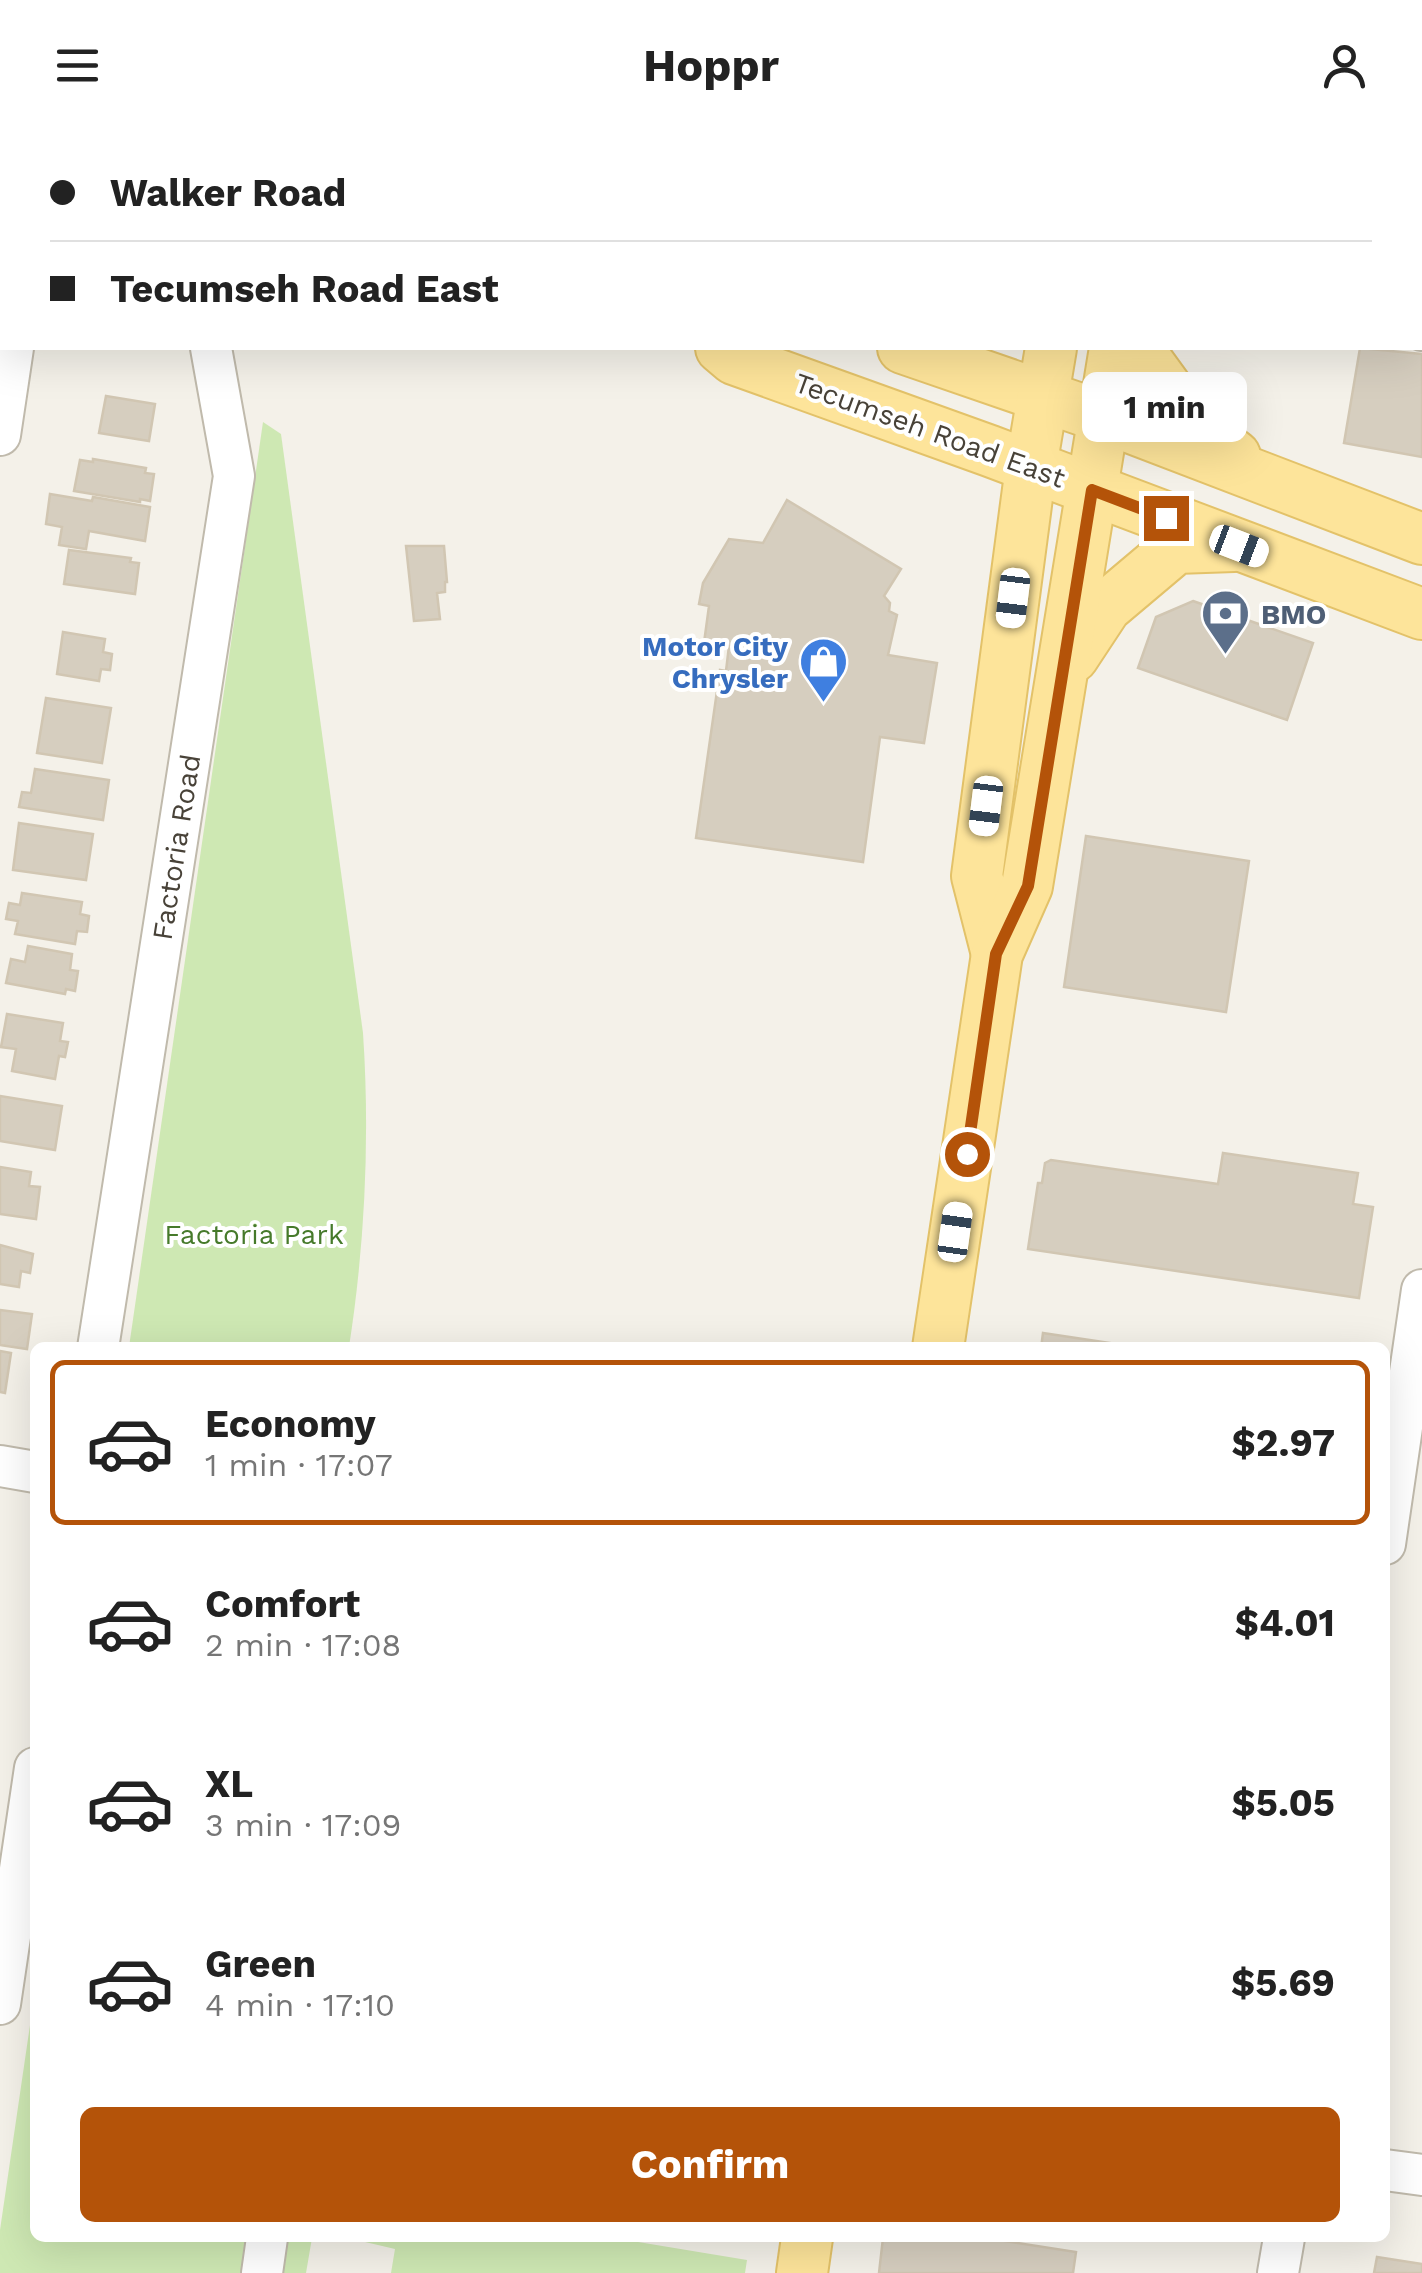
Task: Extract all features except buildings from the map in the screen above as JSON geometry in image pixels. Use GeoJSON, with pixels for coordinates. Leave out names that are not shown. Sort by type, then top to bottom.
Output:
{"type":"FeatureCollection","features":[{"type":"Feature","properties":{"kind":"main road","name":"Tecumseh Road East"},"geometry":{"type":"LineString","coordinates":[[723,350],[734,359],[1422,614]]}},
{"type":"Feature","properties":{"kind":"main road"},"geometry":{"type":"LineString","coordinates":[[933,350],[1047,371],[1103,417],[1422,540]]}},
{"type":"Feature","properties":{"kind":"main road"},"geometry":{"type":"LineString","coordinates":[[939,1342],[996,954],[1028,886],[1115,350]]}},
{"type":"Feature","properties":{"kind":"main road"},"geometry":{"type":"LineString","coordinates":[[1142,350],[1192,423],[1270,484]]}},
{"type":"Feature","properties":{"kind":"main road"},"geometry":{"type":"LineString","coordinates":[[996,954],[977,876],[1030,466],[1047,371]]}},
{"type":"Feature","properties":{"kind":"main road"},"geometry":{"type":"LineString","coordinates":[[1064,672],[1106,606],[1176,548],[1239,546]]}},
{"type":"Feature","properties":{"kind":"main road"},"geometry":{"type":"LineString","coordinates":[[802,2273],[806,2242]]}},
{"type":"Feature","properties":{"kind":"street"},"geometry":{"type":"LineString","coordinates":[[0,434],[13,350]]}},
{"type":"Feature","properties":{"kind":"street","name":"Factoria Road"},"geometry":{"type":"LineString","coordinates":[[99,1342],[234,476],[210,350]]}},
{"type":"Feature","properties":{"kind":"street"},"geometry":{"type":"LineString","coordinates":[[1390,1510],[1422,1290]]}},
{"type":"Feature","properties":{"kind":"street"},"geometry":{"type":"LineString","coordinates":[[0,1466],[30,1471]]}},
{"type":"Feature","properties":{"kind":"street"},"geometry":{"type":"LineString","coordinates":[[0,2004],[30,1802]]}},
{"type":"Feature","properties":{"kind":"street"},"geometry":{"type":"LineString","coordinates":[[1390,2171],[1422,2175]]}},
{"type":"Feature","properties":{"kind":"street"},"geometry":{"type":"LineString","coordinates":[[262,2273],[266,2242]]}},
{"type":"Feature","properties":{"kind":"street"},"geometry":{"type":"LineString","coordinates":[[1278,2273],[1283,2242]]}},
{"type":"Feature","properties":{"kind":"green space","name":"Factoria Park"},"geometry":{"type":"Polygon","coordinates":[[[263,422],[281,434],[363,1033],[365,1190],[350,1342],[130,1342],[263,422]]]}},
{"type":"Feature","properties":{"kind":"green space"},"geometry":{"type":"Polygon","coordinates":[[[30,2025],[30,2242],[311,2242],[306,2273],[0,2273],[0,2230],[30,2025]]]}},
{"type":"Feature","properties":{"kind":"green space"},"geometry":{"type":"Polygon","coordinates":[[[365,2242],[638,2242],[747,2260],[745,2273],[391,2273],[395,2249],[365,2242]]]}},
{"type":"Feature","properties":{"kind":"place","name":"BMO"},"geometry":{"type":"Point","coordinates":[1226,656]}},
{"type":"Feature","properties":{"kind":"place","name":"Motor City Chrysler"},"geometry":{"type":"Point","coordinates":[823,704]}},
{"type":"Feature","properties":{"kind":"route"},"geometry":{"type":"LineString","coordinates":[[967,1154],[996,954],[1028,886],[1092,490],[1166,518]]}}]}
